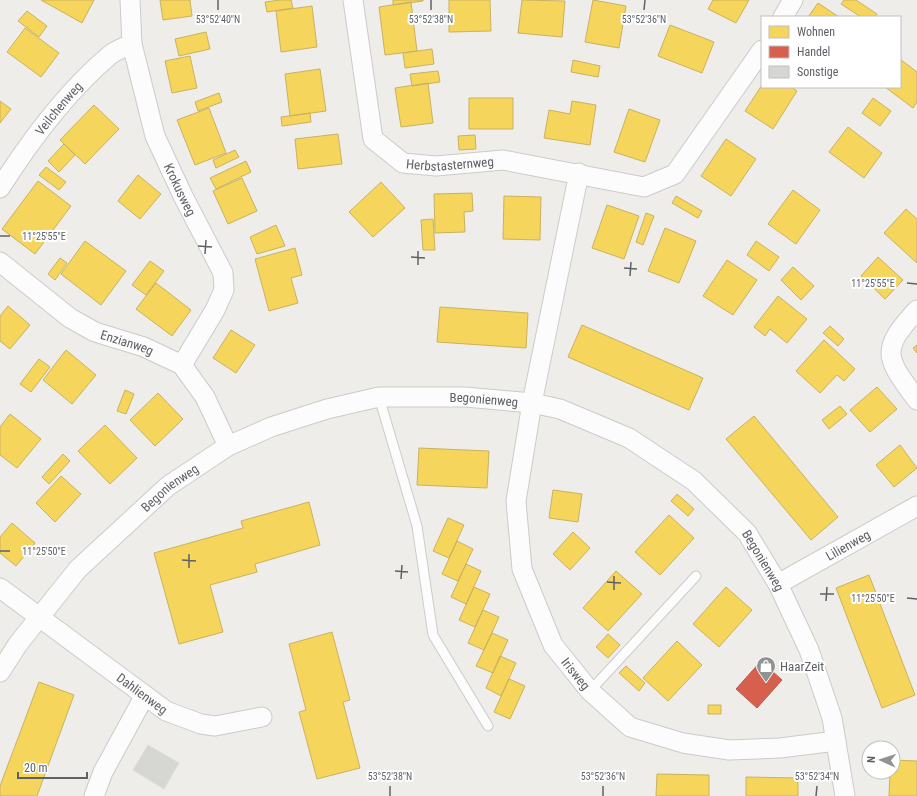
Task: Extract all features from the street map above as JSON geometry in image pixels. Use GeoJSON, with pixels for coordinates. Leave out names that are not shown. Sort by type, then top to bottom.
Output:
{"type":"FeatureCollection","features":[{"type":"Feature","properties":{"kind":"street","name":"Krokusweg"},"geometry":{"type":"LineString","coordinates":[[130,0],[132,44],[156,136],[183,196],[223,273],[224,290],[215,310],[182,365]]}},
{"type":"Feature","properties":{"kind":"street","name":"Herbstasternweg"},"geometry":{"type":"LineString","coordinates":[[353,0],[373,139],[403,163],[436,166],[503,160],[644,187],[674,174],[761,51]]}},
{"type":"Feature","properties":{"kind":"street"},"geometry":{"type":"LineString","coordinates":[[784,16],[793,0]]}},
{"type":"Feature","properties":{"kind":"street","name":"Veilchenweg"},"geometry":{"type":"LineString","coordinates":[[0,188],[42,128],[82,82],[111,54],[132,44]]}},
{"type":"Feature","properties":{"kind":"street"},"geometry":{"type":"LineString","coordinates":[[532,403],[579,174]]}},
{"type":"Feature","properties":{"kind":"street","name":"Enzianweg"},"geometry":{"type":"LineString","coordinates":[[0,262],[70,318],[95,332],[144,347],[182,365],[206,397],[228,446]]}},
{"type":"Feature","properties":{"kind":"street"},"geometry":{"type":"LineString","coordinates":[[917,310],[898,330],[890,354],[896,372],[917,400]]}},
{"type":"Feature","properties":{"kind":"street","name":"Begonienweg"},"geometry":{"type":"LineString","coordinates":[[0,672],[38,617],[78,569],[168,486],[228,446],[271,427],[327,409],[379,397],[465,397],[532,403],[560,409],[629,438],[694,481],[747,533],[778,584],[809,650],[832,718],[846,796]]}},
{"type":"Feature","properties":{"kind":"street","name":"Irisweg"},"geometry":{"type":"LineString","coordinates":[[532,403],[516,501],[522,569],[553,645],[590,691],[630,727],[683,743],[730,750],[780,748],[836,742]]}},
{"type":"Feature","properties":{"kind":"street","name":"Lilienweg"},"geometry":{"type":"LineString","coordinates":[[778,584],[917,506]]}},
{"type":"Feature","properties":{"kind":"street","name":"Dahlienweg"},"geometry":{"type":"LineString","coordinates":[[0,588],[166,711],[201,724],[215,726],[227,725],[262,717]]}},
{"type":"Feature","properties":{"kind":"street"},"geometry":{"type":"LineString","coordinates":[[94,796],[102,772],[145,695]]}},
{"type":"Feature","properties":{"kind":"lane"},"geometry":{"type":"LineString","coordinates":[[379,397],[417,526],[433,635],[488,726]]}},
{"type":"Feature","properties":{"kind":"lane"},"geometry":{"type":"LineString","coordinates":[[590,691],[696,576]]}},
{"type":"Feature","properties":{"kind":"building: Wohnen"},"geometry":{"type":"Polygon","coordinates":[[[41,0],[94,0],[82,23],[41,0]]]}},
{"type":"Feature","properties":{"kind":"building: Wohnen"},"geometry":{"type":"Polygon","coordinates":[[[160,0],[190,0],[192,16],[163,20],[160,0]]]}},
{"type":"Feature","properties":{"kind":"building: Wohnen"},"geometry":{"type":"Polygon","coordinates":[[[291,0],[293,8],[267,12],[265,2],[291,0]]]}},
{"type":"Feature","properties":{"kind":"building: Wohnen"},"geometry":{"type":"Polygon","coordinates":[[[393,0],[423,0],[423,1],[393,5],[393,0]]]}},
{"type":"Feature","properties":{"kind":"building: Wohnen"},"geometry":{"type":"Polygon","coordinates":[[[449,0],[490,0],[491,31],[449,32],[449,0]]]}},
{"type":"Feature","properties":{"kind":"building: Wohnen"},"geometry":{"type":"Polygon","coordinates":[[[522,0],[565,1],[562,37],[518,33],[522,0]]]}},
{"type":"Feature","properties":{"kind":"building: Wohnen"},"geometry":{"type":"Polygon","coordinates":[[[593,0],[626,6],[619,48],[585,42],[593,0]]]}},
{"type":"Feature","properties":{"kind":"building: Wohnen"},"geometry":{"type":"Polygon","coordinates":[[[713,0],[749,0],[736,23],[708,9],[713,0]]]}},
{"type":"Feature","properties":{"kind":"building: Wohnen"},"geometry":{"type":"Polygon","coordinates":[[[844,0],[856,0],[877,14],[876,16],[859,16],[841,4],[844,0]]]}},
{"type":"Feature","properties":{"kind":"building: Wohnen"},"geometry":{"type":"Polygon","coordinates":[[[411,2],[417,51],[385,55],[379,7],[411,2]]]}},
{"type":"Feature","properties":{"kind":"building: Wohnen"},"geometry":{"type":"Polygon","coordinates":[[[818,3],[838,16],[809,16],[818,3]]]}},
{"type":"Feature","properties":{"kind":"building: Wohnen"},"geometry":{"type":"Polygon","coordinates":[[[312,6],[317,47],[281,52],[276,11],[312,6]]]}},
{"type":"Feature","properties":{"kind":"building: Wohnen"},"geometry":{"type":"Polygon","coordinates":[[[27,11],[47,26],[39,37],[18,21],[27,11]]]}},
{"type":"Feature","properties":{"kind":"building: Wohnen"},"geometry":{"type":"Polygon","coordinates":[[[670,25],[714,42],[702,73],[658,56],[670,25]]]}},
{"type":"Feature","properties":{"kind":"building: Wohnen"},"geometry":{"type":"Polygon","coordinates":[[[25,28],[59,53],[41,77],[7,52],[25,28]]]}},
{"type":"Feature","properties":{"kind":"building: Wohnen"},"geometry":{"type":"Polygon","coordinates":[[[206,32],[210,49],[179,56],[175,39],[206,32]]]}},
{"type":"Feature","properties":{"kind":"building: Wohnen"},"geometry":{"type":"Polygon","coordinates":[[[432,49],[434,64],[405,68],[403,53],[432,49]]]}},
{"type":"Feature","properties":{"kind":"building: Wohnen"},"geometry":{"type":"Polygon","coordinates":[[[190,56],[197,88],[172,93],[165,61],[190,56]]]}},
{"type":"Feature","properties":{"kind":"building: Wohnen"},"geometry":{"type":"Polygon","coordinates":[[[573,60],[600,66],[598,77],[571,72],[573,60]]]}},
{"type":"Feature","properties":{"kind":"building: Wohnen"},"geometry":{"type":"Polygon","coordinates":[[[901,60],[917,72],[917,102],[913,108],[886,88],[901,88],[901,60]]]}},
{"type":"Feature","properties":{"kind":"building: Wohnen"},"geometry":{"type":"Polygon","coordinates":[[[320,69],[326,111],[290,116],[285,74],[320,69]]]}},
{"type":"Feature","properties":{"kind":"building: Wohnen"},"geometry":{"type":"Polygon","coordinates":[[[438,71],[440,82],[412,86],[410,74],[438,71]]]}},
{"type":"Feature","properties":{"kind":"building: Wohnen"},"geometry":{"type":"Polygon","coordinates":[[[428,83],[433,123],[401,127],[395,88],[428,83]]]}},
{"type":"Feature","properties":{"kind":"building: Wohnen"},"geometry":{"type":"Polygon","coordinates":[[[761,87],[761,88],[792,88],[797,91],[773,129],[745,111],[761,87]]]}},
{"type":"Feature","properties":{"kind":"building: Wohnen"},"geometry":{"type":"Polygon","coordinates":[[[219,93],[222,102],[198,111],[195,102],[219,93]]]}},
{"type":"Feature","properties":{"kind":"building: Wohnen"},"geometry":{"type":"Polygon","coordinates":[[[469,98],[513,98],[513,129],[469,129],[469,98]]]}},
{"type":"Feature","properties":{"kind":"building: Wohnen"},"geometry":{"type":"Polygon","coordinates":[[[873,98],[891,111],[880,126],[862,113],[873,98]]]}},
{"type":"Feature","properties":{"kind":"building: Wohnen"},"geometry":{"type":"Polygon","coordinates":[[[0,101],[11,109],[0,123],[0,101]]]}},
{"type":"Feature","properties":{"kind":"building: Wohnen"},"geometry":{"type":"Polygon","coordinates":[[[572,101],[596,105],[590,145],[544,138],[549,110],[570,114],[572,101]]]}},
{"type":"Feature","properties":{"kind":"building: Wohnen"},"geometry":{"type":"Polygon","coordinates":[[[94,105],[119,129],[85,164],[60,140],[94,105]]]}},
{"type":"Feature","properties":{"kind":"building: Wohnen"},"geometry":{"type":"Polygon","coordinates":[[[209,108],[226,153],[195,165],[177,120],[209,108]]]}},
{"type":"Feature","properties":{"kind":"building: Wohnen"},"geometry":{"type":"Polygon","coordinates":[[[629,109],[660,120],[645,162],[614,152],[629,109]]]}},
{"type":"Feature","properties":{"kind":"building: Wohnen"},"geometry":{"type":"Polygon","coordinates":[[[310,113],[311,122],[282,126],[281,117],[310,113]]]}},
{"type":"Feature","properties":{"kind":"building: Wohnen"},"geometry":{"type":"Polygon","coordinates":[[[848,127],[882,153],[864,178],[829,152],[848,127]]]}},
{"type":"Feature","properties":{"kind":"building: Wohnen"},"geometry":{"type":"Polygon","coordinates":[[[338,134],[342,164],[298,169],[295,139],[338,134]]]}},
{"type":"Feature","properties":{"kind":"building: Wohnen"},"geometry":{"type":"Polygon","coordinates":[[[475,135],[476,149],[459,150],[458,136],[475,135]]]}},
{"type":"Feature","properties":{"kind":"building: Wohnen"},"geometry":{"type":"Polygon","coordinates":[[[726,139],[756,159],[731,196],[701,176],[726,139]]]}},
{"type":"Feature","properties":{"kind":"building: Wohnen"},"geometry":{"type":"Polygon","coordinates":[[[64,144],[75,155],[59,172],[48,161],[64,144]]]}},
{"type":"Feature","properties":{"kind":"building: Wohnen"},"geometry":{"type":"Polygon","coordinates":[[[235,150],[239,157],[216,168],[213,160],[235,150]]]}},
{"type":"Feature","properties":{"kind":"building: Wohnen"},"geometry":{"type":"Polygon","coordinates":[[[246,161],[251,172],[216,189],[210,178],[246,161]]]}},
{"type":"Feature","properties":{"kind":"building: Wohnen"},"geometry":{"type":"Polygon","coordinates":[[[46,167],[66,182],[59,190],[39,175],[46,167]]]}},
{"type":"Feature","properties":{"kind":"building: Wohnen"},"geometry":{"type":"Polygon","coordinates":[[[138,175],[161,194],[140,219],[118,201],[138,175]]]}},
{"type":"Feature","properties":{"kind":"building: Wohnen"},"geometry":{"type":"Polygon","coordinates":[[[242,178],[257,211],[228,224],[213,191],[242,178]]]}},
{"type":"Feature","properties":{"kind":"building: Wohnen"},"geometry":{"type":"Polygon","coordinates":[[[38,181],[71,206],[35,254],[2,229],[38,181]]]}},
{"type":"Feature","properties":{"kind":"building: Wohnen"},"geometry":{"type":"Polygon","coordinates":[[[381,182],[405,208],[373,237],[349,212],[381,182]]]}},
{"type":"Feature","properties":{"kind":"building: Wohnen"},"geometry":{"type":"Polygon","coordinates":[[[793,190],[820,210],[796,244],[768,224],[793,190]]]}},
{"type":"Feature","properties":{"kind":"building: Wohnen"},"geometry":{"type":"Polygon","coordinates":[[[472,193],[473,211],[464,212],[465,232],[435,233],[434,194],[472,193]]]}},
{"type":"Feature","properties":{"kind":"building: Wohnen"},"geometry":{"type":"Polygon","coordinates":[[[504,196],[541,197],[540,240],[503,239],[504,196]]]}},
{"type":"Feature","properties":{"kind":"building: Wohnen"},"geometry":{"type":"Polygon","coordinates":[[[676,196],[702,211],[698,218],[672,203],[676,196]]]}},
{"type":"Feature","properties":{"kind":"building: Wohnen"},"geometry":{"type":"Polygon","coordinates":[[[607,205],[639,216],[624,259],[592,248],[607,205]]]}},
{"type":"Feature","properties":{"kind":"building: Wohnen"},"geometry":{"type":"Polygon","coordinates":[[[906,209],[917,219],[917,263],[884,233],[906,209]]]}},
{"type":"Feature","properties":{"kind":"building: Wohnen"},"geometry":{"type":"Polygon","coordinates":[[[646,213],[654,216],[643,245],[636,242],[646,213]]]}},
{"type":"Feature","properties":{"kind":"building: Wohnen"},"geometry":{"type":"Polygon","coordinates":[[[433,219],[435,250],[423,250],[421,220],[433,219]]]}},
{"type":"Feature","properties":{"kind":"building: Wohnen"},"geometry":{"type":"Polygon","coordinates":[[[276,225],[285,246],[257,254],[250,237],[276,225]]]}},
{"type":"Feature","properties":{"kind":"building: Wohnen"},"geometry":{"type":"Polygon","coordinates":[[[665,228],[696,241],[679,283],[648,271],[665,228]]]}},
{"type":"Feature","properties":{"kind":"building: Wohnen"},"geometry":{"type":"Polygon","coordinates":[[[85,241],[126,271],[101,305],[61,274],[85,241]]]}},
{"type":"Feature","properties":{"kind":"building: Wohnen"},"geometry":{"type":"Polygon","coordinates":[[[756,241],[779,257],[769,271],[747,255],[756,241]]]}},
{"type":"Feature","properties":{"kind":"building: Wohnen"},"geometry":{"type":"Polygon","coordinates":[[[295,248],[302,275],[291,278],[298,303],[269,311],[255,259],[295,248]]]}},
{"type":"Feature","properties":{"kind":"building: Wohnen"},"geometry":{"type":"Polygon","coordinates":[[[878,257],[903,280],[885,299],[861,276],[878,257]]]}},
{"type":"Feature","properties":{"kind":"building: Wohnen"},"geometry":{"type":"Polygon","coordinates":[[[60,258],[67,263],[55,280],[48,274],[60,258]]]}},
{"type":"Feature","properties":{"kind":"building: Wohnen"},"geometry":{"type":"Polygon","coordinates":[[[727,260],[757,280],[733,315],[703,296],[727,260]]]}},
{"type":"Feature","properties":{"kind":"building: Wohnen"},"geometry":{"type":"Polygon","coordinates":[[[150,261],[164,271],[146,295],[132,285],[150,261]]]}},
{"type":"Feature","properties":{"kind":"building: Wohnen"},"geometry":{"type":"Polygon","coordinates":[[[793,267],[814,286],[801,300],[781,280],[793,267]]]}},
{"type":"Feature","properties":{"kind":"building: Wohnen"},"geometry":{"type":"Polygon","coordinates":[[[156,283],[191,310],[172,336],[136,309],[156,283]]]}},
{"type":"Feature","properties":{"kind":"building: Wohnen"},"geometry":{"type":"Polygon","coordinates":[[[778,296],[807,319],[787,343],[770,329],[765,336],[754,327],[778,296]]]}},
{"type":"Feature","properties":{"kind":"building: Wohnen"},"geometry":{"type":"Polygon","coordinates":[[[8,306],[30,325],[10,349],[0,341],[0,316],[8,306]]]}},
{"type":"Feature","properties":{"kind":"building: Wohnen"},"geometry":{"type":"Polygon","coordinates":[[[440,307],[528,313],[526,348],[437,342],[440,307]]]}},
{"type":"Feature","properties":{"kind":"building: Wohnen"},"geometry":{"type":"Polygon","coordinates":[[[582,325],[703,378],[689,410],[568,357],[582,325]]]}},
{"type":"Feature","properties":{"kind":"building: Wohnen"},"geometry":{"type":"Polygon","coordinates":[[[830,326],[844,339],[838,346],[823,333],[830,326]]]}},
{"type":"Feature","properties":{"kind":"building: Wohnen"},"geometry":{"type":"Polygon","coordinates":[[[231,330],[255,345],[236,373],[213,358],[231,330]]]}},
{"type":"Feature","properties":{"kind":"building: Wohnen"},"geometry":{"type":"Polygon","coordinates":[[[824,340],[855,369],[844,381],[837,375],[820,393],[796,371],[824,340]]]}},
{"type":"Feature","properties":{"kind":"building: Wohnen"},"geometry":{"type":"Polygon","coordinates":[[[917,345],[917,353],[913,348],[917,345]]]}},
{"type":"Feature","properties":{"kind":"building: Wohnen"},"geometry":{"type":"Polygon","coordinates":[[[66,350],[96,375],[72,404],[43,380],[66,350]]]}},
{"type":"Feature","properties":{"kind":"building: Wohnen"},"geometry":{"type":"Polygon","coordinates":[[[39,359],[50,367],[31,392],[20,384],[39,359]]]}},
{"type":"Feature","properties":{"kind":"building: Wohnen"},"geometry":{"type":"Polygon","coordinates":[[[877,387],[897,409],[870,432],[850,410],[877,387]]]}},
{"type":"Feature","properties":{"kind":"building: Wohnen"},"geometry":{"type":"Polygon","coordinates":[[[125,390],[134,394],[126,414],[117,411],[125,390]]]}},
{"type":"Feature","properties":{"kind":"building: Wohnen"},"geometry":{"type":"Polygon","coordinates":[[[158,393],[183,419],[155,446],[130,420],[158,393]]]}},
{"type":"Feature","properties":{"kind":"building: Wohnen"},"geometry":{"type":"Polygon","coordinates":[[[840,406],[847,414],[829,429],[822,420],[840,406]]]}},
{"type":"Feature","properties":{"kind":"building: Wohnen"},"geometry":{"type":"Polygon","coordinates":[[[10,414],[41,439],[17,468],[0,455],[0,427],[10,414]]]}},
{"type":"Feature","properties":{"kind":"building: Wohnen"},"geometry":{"type":"Polygon","coordinates":[[[754,416],[838,517],[811,540],[726,439],[754,416]]]}},
{"type":"Feature","properties":{"kind":"building: Wohnen"},"geometry":{"type":"Polygon","coordinates":[[[105,425],[137,458],[110,484],[78,451],[105,425]]]}},
{"type":"Feature","properties":{"kind":"building: Wohnen"},"geometry":{"type":"Polygon","coordinates":[[[900,445],[917,468],[894,487],[876,465],[900,445]]]}},
{"type":"Feature","properties":{"kind":"building: Wohnen"},"geometry":{"type":"Polygon","coordinates":[[[419,448],[489,451],[487,488],[417,485],[419,448]]]}},
{"type":"Feature","properties":{"kind":"building: Wohnen"},"geometry":{"type":"Polygon","coordinates":[[[63,454],[70,461],[49,484],[42,477],[63,454]]]}},
{"type":"Feature","properties":{"kind":"building: Wohnen"},"geometry":{"type":"Polygon","coordinates":[[[61,476],[81,494],[55,522],[36,503],[61,476]]]}},
{"type":"Feature","properties":{"kind":"building: Wohnen"},"geometry":{"type":"Polygon","coordinates":[[[553,490],[582,494],[578,522],[549,518],[553,490]]]}},
{"type":"Feature","properties":{"kind":"building: Wohnen"},"geometry":{"type":"Polygon","coordinates":[[[677,494],[694,509],[688,516],[671,501],[677,494]]]}},
{"type":"Feature","properties":{"kind":"building: Wohnen"},"geometry":{"type":"Polygon","coordinates":[[[309,502],[320,545],[255,564],[257,572],[210,585],[223,632],[179,644],[154,553],[243,528],[241,521],[309,502]]]}},
{"type":"Feature","properties":{"kind":"building: Wohnen"},"geometry":{"type":"Polygon","coordinates":[[[669,515],[694,538],[660,575],[635,552],[669,515]]]}},
{"type":"Feature","properties":{"kind":"building: Wohnen"},"geometry":{"type":"Polygon","coordinates":[[[448,518],[464,525],[449,558],[433,551],[448,518]]]}},
{"type":"Feature","properties":{"kind":"building: Wohnen"},"geometry":{"type":"Polygon","coordinates":[[[12,523],[35,543],[16,566],[0,553],[0,537],[12,523]]]}},
{"type":"Feature","properties":{"kind":"building: Wohnen"},"geometry":{"type":"Polygon","coordinates":[[[573,532],[590,548],[570,570],[553,554],[573,532]]]}},
{"type":"Feature","properties":{"kind":"building: Wohnen"},"geometry":{"type":"Polygon","coordinates":[[[457,541],[473,549],[458,581],[442,574],[457,541]]]}},
{"type":"Feature","properties":{"kind":"building: Wohnen"},"geometry":{"type":"Polygon","coordinates":[[[466,564],[481,571],[466,604],[451,597],[466,564]]]}},
{"type":"Feature","properties":{"kind":"building: Wohnen"},"geometry":{"type":"Polygon","coordinates":[[[616,571],[642,594],[608,631],[583,608],[616,571]]]}},
{"type":"Feature","properties":{"kind":"building: Wohnen"},"geometry":{"type":"Polygon","coordinates":[[[869,575],[915,695],[882,708],[836,588],[869,575]]]}},
{"type":"Feature","properties":{"kind":"building: Wohnen"},"geometry":{"type":"Polygon","coordinates":[[[474,587],[490,594],[475,627],[459,620],[474,587]]]}},
{"type":"Feature","properties":{"kind":"building: Wohnen"},"geometry":{"type":"Polygon","coordinates":[[[726,587],[752,610],[719,647],[693,624],[726,587]]]}},
{"type":"Feature","properties":{"kind":"building: Wohnen"},"geometry":{"type":"Polygon","coordinates":[[[483,610],[499,617],[484,650],[468,643],[483,610]]]}},
{"type":"Feature","properties":{"kind":"building: Wohnen"},"geometry":{"type":"Polygon","coordinates":[[[332,632],[350,700],[343,702],[360,768],[317,779],[299,712],[306,710],[289,644],[332,632]]]}},
{"type":"Feature","properties":{"kind":"building: Wohnen"},"geometry":{"type":"Polygon","coordinates":[[[492,633],[508,640],[493,673],[476,666],[492,633]]]}},
{"type":"Feature","properties":{"kind":"building: Wohnen"},"geometry":{"type":"Polygon","coordinates":[[[608,634],[620,645],[608,658],[596,647],[608,634]]]}},
{"type":"Feature","properties":{"kind":"building: Wohnen"},"geometry":{"type":"Polygon","coordinates":[[[677,641],[702,665],[668,701],[643,678],[677,641]]]}},
{"type":"Feature","properties":{"kind":"building: Wohnen"},"geometry":{"type":"Polygon","coordinates":[[[500,656],[516,663],[501,696],[486,688],[500,656]]]}},
{"type":"Feature","properties":{"kind":"building: Wohnen"},"geometry":{"type":"Polygon","coordinates":[[[626,666],[645,683],[639,691],[619,673],[626,666]]]}},
{"type":"Feature","properties":{"kind":"building: Wohnen"},"geometry":{"type":"Polygon","coordinates":[[[509,679],[525,686],[510,719],[494,712],[509,679]]]}},
{"type":"Feature","properties":{"kind":"building: Wohnen"},"geometry":{"type":"Polygon","coordinates":[[[39,682],[74,695],[37,796],[0,796],[0,786],[39,682]]]}},
{"type":"Feature","properties":{"kind":"building: Wohnen"},"geometry":{"type":"Polygon","coordinates":[[[708,705],[721,705],[721,714],[708,714],[708,705]]]}},
{"type":"Feature","properties":{"kind":"building: Wohnen"},"geometry":{"type":"Polygon","coordinates":[[[901,760],[917,761],[917,796],[889,796],[890,780],[901,780],[901,760]]]}},
{"type":"Feature","properties":{"kind":"building: Wohnen"},"geometry":{"type":"Polygon","coordinates":[[[657,774],[709,775],[709,796],[656,796],[657,774]]]}},
{"type":"Feature","properties":{"kind":"building: Wohnen"},"geometry":{"type":"Polygon","coordinates":[[[746,777],[798,778],[798,796],[746,796],[746,777]]]}},
{"type":"Feature","properties":{"kind":"building: Handel"},"geometry":{"type":"Polygon","coordinates":[[[761,661],[782,680],[757,708],[736,689],[761,661]]]}},
{"type":"Feature","properties":{"kind":"building: Sonstige"},"geometry":{"type":"Polygon","coordinates":[[[148,745],[179,763],[164,789],[133,770],[148,745]]]}},
{"type":"Feature","properties":{"kind":"place","name":"HaarZeit"},"geometry":{"type":"Point","coordinates":[766,683]}}]}
